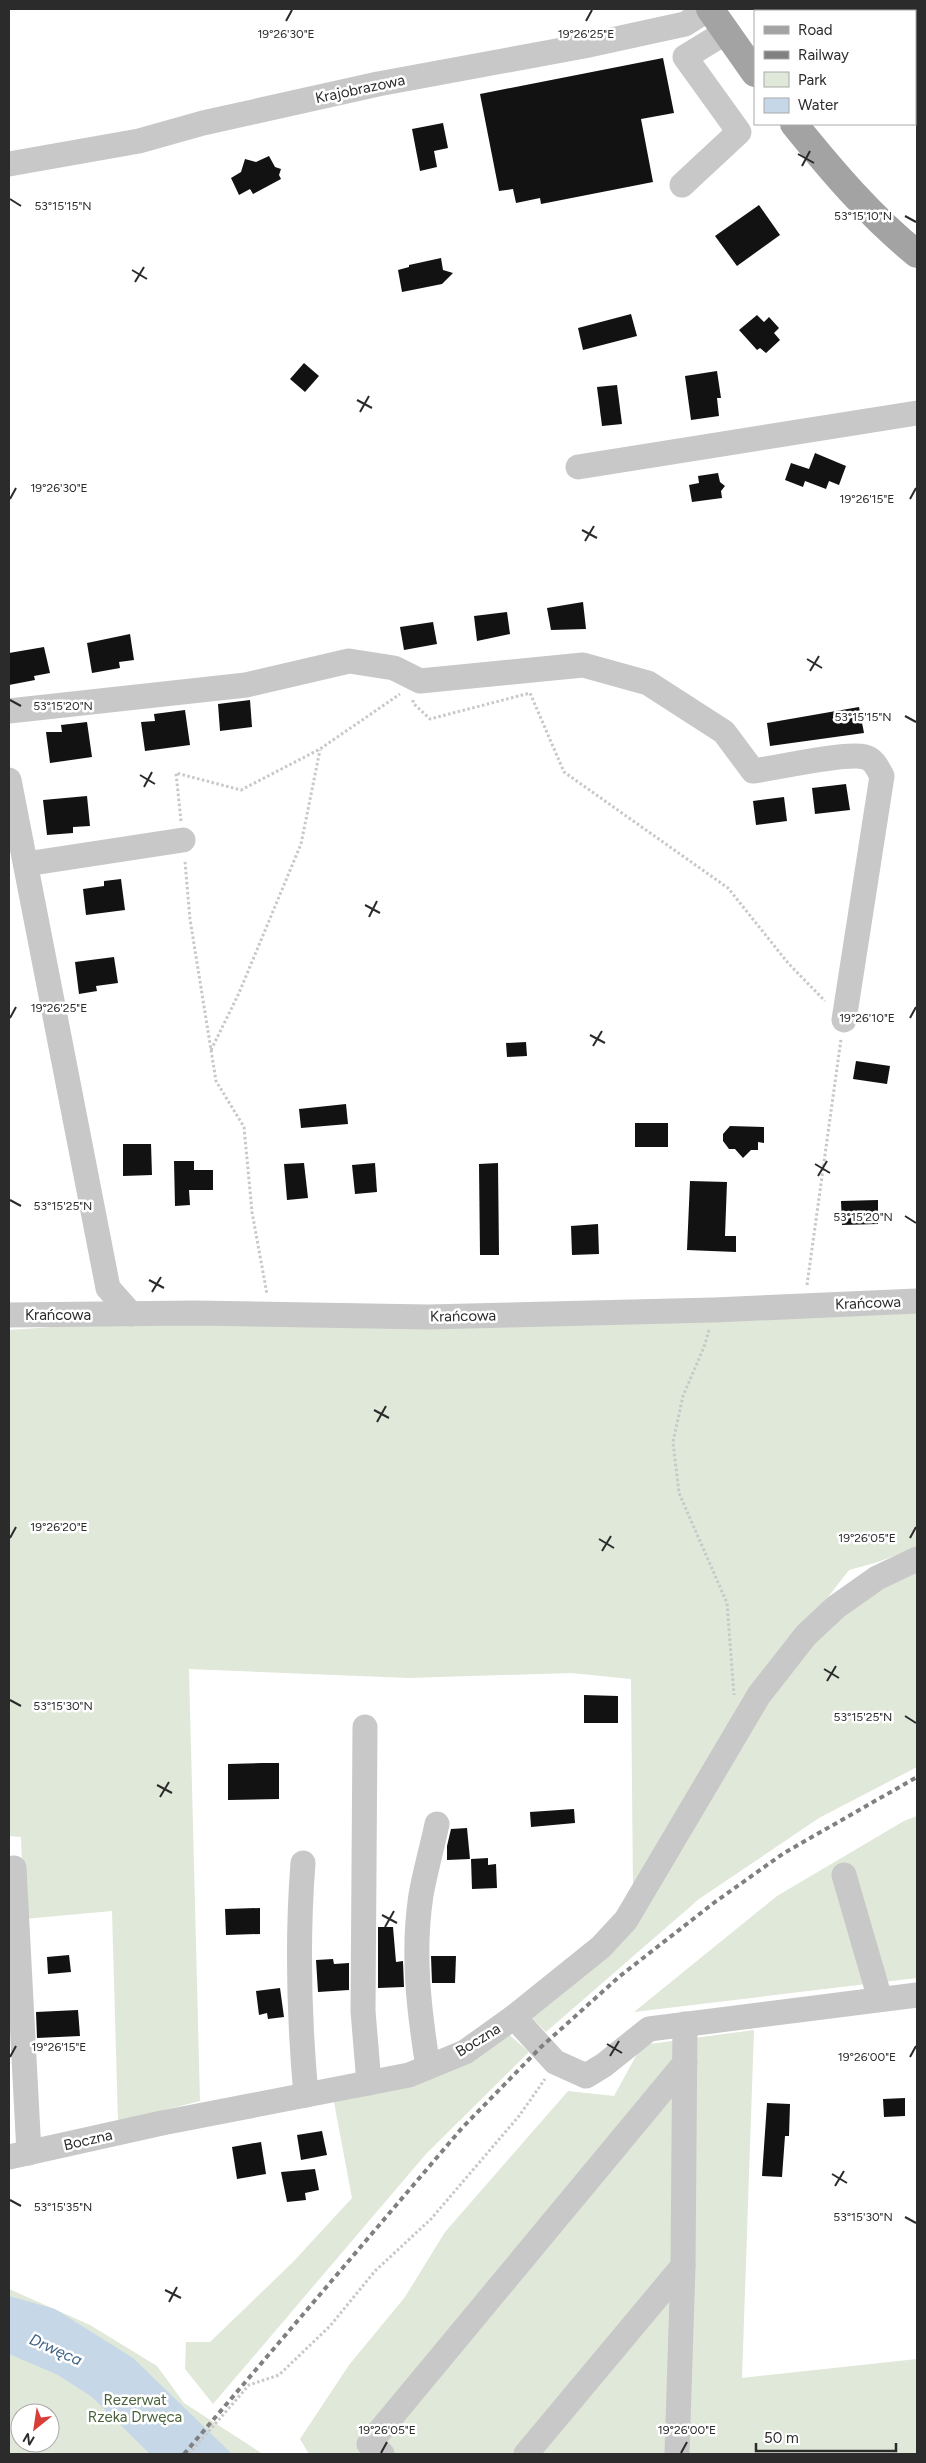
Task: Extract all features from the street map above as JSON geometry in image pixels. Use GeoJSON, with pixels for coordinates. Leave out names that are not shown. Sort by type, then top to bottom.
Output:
{"type":"FeatureCollection","features":[{"type":"Feature","properties":{"kind":"main road"},"geometry":{"type":"LineString","coordinates":[[709,9],[754,72]]}},
{"type":"Feature","properties":{"kind":"main road"},"geometry":{"type":"LineString","coordinates":[[795,125],[843,184],[895,236],[917,254]]}},
{"type":"Feature","properties":{"kind":"street","name":"Krajobrazowa"},"geometry":{"type":"LineString","coordinates":[[9,164],[138,141],[203,123],[378,84],[584,46],[657,30],[684,24],[709,9]]}},
{"type":"Feature","properties":{"kind":"street"},"geometry":{"type":"LineString","coordinates":[[682,185],[739,132],[685,57],[726,32]]}},
{"type":"Feature","properties":{"kind":"street"},"geometry":{"type":"LineString","coordinates":[[578,467],[917,413]]}},
{"type":"Feature","properties":{"kind":"street"},"geometry":{"type":"LineString","coordinates":[[9,711],[246,685],[349,661],[394,668],[420,681],[583,666],[648,683],[724,732],[753,771],[849,756],[866,757],[874,763],[882,776],[844,1020]]}},
{"type":"Feature","properties":{"kind":"street"},"geometry":{"type":"LineString","coordinates":[[9,780],[108,1288],[131,1314]]}},
{"type":"Feature","properties":{"kind":"street"},"geometry":{"type":"LineString","coordinates":[[26,864],[182,840]]}},
{"type":"Feature","properties":{"kind":"street","name":"Krańcowa"},"geometry":{"type":"LineString","coordinates":[[9,1315],[271,1314],[428,1317],[714,1310],[917,1301]]}},
{"type":"Feature","properties":{"kind":"street"},"geometry":{"type":"LineString","coordinates":[[514,2017],[601,1947],[626,1920],[759,1696],[806,1635],[836,1607],[877,1578],[917,1559]]}},
{"type":"Feature","properties":{"kind":"street"},"geometry":{"type":"LineString","coordinates":[[365,1727],[364,2011],[369,2083]]}},
{"type":"Feature","properties":{"kind":"street"},"geometry":{"type":"LineString","coordinates":[[428,2067],[419,2009],[416,1945],[421,1895],[437,1824]]}},
{"type":"Feature","properties":{"kind":"street"},"geometry":{"type":"LineString","coordinates":[[303,1863],[300,1902],[299,2015],[306,2095]]}},
{"type":"Feature","properties":{"kind":"street"},"geometry":{"type":"LineString","coordinates":[[14,1868],[19,2155]]}},
{"type":"Feature","properties":{"kind":"street"},"geometry":{"type":"LineString","coordinates":[[844,1875],[880,1999]]}},
{"type":"Feature","properties":{"kind":"street","name":"Boczna"},"geometry":{"type":"LineString","coordinates":[[19,2155],[162,2123],[409,2075],[465,2052],[514,2017],[555,2062],[586,2076],[604,2065],[649,2029],[917,1995]]}},
{"type":"Feature","properties":{"kind":"street"},"geometry":{"type":"LineString","coordinates":[[677,2454],[683,2266],[685,2024]]}},
{"type":"Feature","properties":{"kind":"street"},"geometry":{"type":"LineString","coordinates":[[382,2454],[368,2444],[685,2063]]}},
{"type":"Feature","properties":{"kind":"street"},"geometry":{"type":"LineString","coordinates":[[526,2454],[683,2266]]}},
{"type":"Feature","properties":{"kind":"path"},"geometry":{"type":"LineString","coordinates":[[271,1314],[252,1212],[244,1127],[216,1081],[190,919],[176,773],[241,790],[320,749],[420,681]]}},
{"type":"Feature","properties":{"kind":"path"},"geometry":{"type":"LineString","coordinates":[[420,681],[412,703],[430,719],[530,693],[564,772],[728,888],[788,963],[844,1020],[804,1306]]}},
{"type":"Feature","properties":{"kind":"path"},"geometry":{"type":"LineString","coordinates":[[211,1051],[239,992],[301,844],[320,749]]}},
{"type":"Feature","properties":{"kind":"path"},"geometry":{"type":"LineString","coordinates":[[714,1310],[704,1347],[683,1396],[673,1442],[679,1493],[727,1603],[737,1731]]}},
{"type":"Feature","properties":{"kind":"path"},"geometry":{"type":"LineString","coordinates":[[189,2454],[249,2385],[279,2376],[330,2326],[375,2271],[431,2220],[519,2116],[555,2062]]}},
{"type":"Feature","properties":{"kind":"green space"},"geometry":{"type":"Polygon","coordinates":[[[917,1311],[917,1547],[878,1562],[849,1570],[782,1656],[633,1889],[631,1679],[571,1673],[408,1678],[189,1669],[200,2101],[118,2122],[112,1911],[24,1919],[21,1837],[9,1836],[9,1330],[67,1326],[917,1311]]]}},
{"type":"Feature","properties":{"kind":"green space"},"geometry":{"type":"Polygon","coordinates":[[[917,1564],[917,1767],[819,1818],[699,1899],[546,2032],[532,2018],[612,1945],[808,1639],[917,1564]]]}},
{"type":"Feature","properties":{"kind":"green space"},"geometry":{"type":"Polygon","coordinates":[[[917,1816],[917,1978],[634,2012],[777,1896],[904,1821],[917,1816]]]}},
{"type":"Feature","properties":{"kind":"green space"},"geometry":{"type":"Polygon","coordinates":[[[754,2030],[742,2378],[917,2359],[917,2454],[309,2454],[300,2439],[349,2365],[405,2297],[445,2232],[568,2091],[614,2096],[642,2045],[754,2030]]]}},
{"type":"Feature","properties":{"kind":"green space"},"geometry":{"type":"Polygon","coordinates":[[[507,2033],[529,2052],[426,2154],[213,2404],[185,2369],[186,2342],[210,2342],[293,2262],[352,2198],[333,2097],[507,2033]]]}},
{"type":"Feature","properties":{"kind":"green space","name":"Rezerwat Rzeka Drwęca"},"geometry":{"type":"Polygon","coordinates":[[[9,2289],[90,2325],[157,2366],[184,2403],[263,2454],[9,2454],[9,2289]]]}},
{"type":"Feature","properties":{"kind":"water","name":"Rezerwat Rzeka Drwęca"},"geometry":{"type":"Polygon","coordinates":[[[9,2296],[55,2309],[133,2358],[232,2454],[150,2454],[92,2397],[58,2375],[9,2354],[9,2296]]]}},
{"type":"Feature","properties":{"kind":"building"},"geometry":{"type":"Polygon","coordinates":[[[663,58],[674,113],[641,119],[653,182],[541,204],[540,198],[516,203],[513,189],[499,191],[480,94],[663,58]]]}},
{"type":"Feature","properties":{"kind":"building"},"geometry":{"type":"Polygon","coordinates":[[[443,123],[448,148],[434,151],[437,167],[420,171],[412,129],[443,123]]]}},
{"type":"Feature","properties":{"kind":"building"},"geometry":{"type":"Polygon","coordinates":[[[269,156],[275,167],[281,169],[279,175],[281,179],[253,194],[250,189],[239,195],[231,178],[241,172],[245,159],[256,162],[269,156]]]}},
{"type":"Feature","properties":{"kind":"building"},"geometry":{"type":"Polygon","coordinates":[[[759,205],[780,235],[737,266],[715,236],[759,205]]]}},
{"type":"Feature","properties":{"kind":"building"},"geometry":{"type":"Polygon","coordinates":[[[441,258],[443,270],[453,273],[442,284],[402,292],[398,270],[409,267],[409,265],[441,258]]]}},
{"type":"Feature","properties":{"kind":"building"},"geometry":{"type":"Polygon","coordinates":[[[631,314],[637,336],[583,350],[578,328],[631,314]]]}},
{"type":"Feature","properties":{"kind":"building"},"geometry":{"type":"Polygon","coordinates":[[[757,315],[764,322],[769,317],[779,328],[774,333],[780,340],[766,353],[760,348],[757,350],[739,330],[757,315]]]}},
{"type":"Feature","properties":{"kind":"building"},"geometry":{"type":"Polygon","coordinates":[[[304,363],[319,376],[305,392],[290,379],[304,363]]]}},
{"type":"Feature","properties":{"kind":"building"},"geometry":{"type":"Polygon","coordinates":[[[717,371],[721,398],[717,398],[719,416],[691,420],[685,376],[717,371]]]}},
{"type":"Feature","properties":{"kind":"building"},"geometry":{"type":"Polygon","coordinates":[[[617,385],[622,424],[602,426],[597,387],[617,385]]]}},
{"type":"Feature","properties":{"kind":"building"},"geometry":{"type":"Polygon","coordinates":[[[815,453],[846,466],[839,485],[829,481],[826,489],[805,481],[803,487],[785,480],[791,463],[809,469],[815,453]]]}},
{"type":"Feature","properties":{"kind":"building"},"geometry":{"type":"Polygon","coordinates":[[[718,473],[720,482],[725,486],[721,491],[722,498],[692,502],[689,485],[699,483],[698,476],[718,473]]]}},
{"type":"Feature","properties":{"kind":"building"},"geometry":{"type":"Polygon","coordinates":[[[583,602],[586,629],[551,630],[547,608],[583,602]]]}},
{"type":"Feature","properties":{"kind":"building"},"geometry":{"type":"Polygon","coordinates":[[[507,612],[510,634],[477,641],[474,616],[507,612]]]}},
{"type":"Feature","properties":{"kind":"building"},"geometry":{"type":"Polygon","coordinates":[[[433,622],[437,644],[404,650],[400,627],[433,622]]]}},
{"type":"Feature","properties":{"kind":"building"},"geometry":{"type":"Polygon","coordinates":[[[130,634],[134,660],[119,662],[120,668],[92,673],[87,643],[130,634]]]}},
{"type":"Feature","properties":{"kind":"building"},"geometry":{"type":"Polygon","coordinates":[[[44,647],[50,673],[34,676],[35,680],[9,685],[9,653],[44,647]]]}},
{"type":"Feature","properties":{"kind":"building"},"geometry":{"type":"Polygon","coordinates":[[[250,700],[252,727],[220,731],[218,704],[250,700]]]}},
{"type":"Feature","properties":{"kind":"building"},"geometry":{"type":"Polygon","coordinates":[[[859,707],[864,733],[770,746],[767,723],[859,707]]]}},
{"type":"Feature","properties":{"kind":"building"},"geometry":{"type":"Polygon","coordinates":[[[185,710],[190,745],[145,751],[141,722],[155,721],[154,714],[185,710]]]}},
{"type":"Feature","properties":{"kind":"building"},"geometry":{"type":"Polygon","coordinates":[[[87,722],[92,757],[50,763],[46,732],[62,732],[61,725],[87,722]]]}},
{"type":"Feature","properties":{"kind":"building"},"geometry":{"type":"Polygon","coordinates":[[[846,784],[850,810],[815,814],[812,788],[846,784]]]}},
{"type":"Feature","properties":{"kind":"building"},"geometry":{"type":"Polygon","coordinates":[[[87,796],[90,826],[73,827],[73,833],[47,835],[43,800],[87,796]]]}},
{"type":"Feature","properties":{"kind":"building"},"geometry":{"type":"Polygon","coordinates":[[[784,797],[787,821],[756,825],[753,801],[784,797]]]}},
{"type":"Feature","properties":{"kind":"building"},"geometry":{"type":"Polygon","coordinates":[[[121,879],[125,910],[86,915],[83,889],[104,886],[104,881],[121,879]]]}},
{"type":"Feature","properties":{"kind":"building"},"geometry":{"type":"Polygon","coordinates":[[[114,957],[118,983],[96,986],[97,991],[79,994],[75,962],[114,957]]]}},
{"type":"Feature","properties":{"kind":"building"},"geometry":{"type":"Polygon","coordinates":[[[526,1042],[527,1056],[507,1057],[506,1043],[526,1042]]]}},
{"type":"Feature","properties":{"kind":"building"},"geometry":{"type":"Polygon","coordinates":[[[856,1061],[890,1066],[887,1084],[853,1079],[856,1061]]]}},
{"type":"Feature","properties":{"kind":"building"},"geometry":{"type":"Polygon","coordinates":[[[346,1104],[348,1124],[301,1128],[299,1109],[346,1104]]]}},
{"type":"Feature","properties":{"kind":"building"},"geometry":{"type":"Polygon","coordinates":[[[635,1123],[668,1123],[668,1147],[635,1147],[635,1123]]]}},
{"type":"Feature","properties":{"kind":"building"},"geometry":{"type":"Polygon","coordinates":[[[730,1126],[764,1127],[764,1143],[758,1142],[758,1150],[751,1150],[743,1158],[735,1149],[729,1149],[723,1141],[723,1134],[730,1126]]]}},
{"type":"Feature","properties":{"kind":"building"},"geometry":{"type":"Polygon","coordinates":[[[123,1144],[151,1144],[152,1175],[123,1176],[123,1144]]]}},
{"type":"Feature","properties":{"kind":"building"},"geometry":{"type":"Polygon","coordinates":[[[174,1161],[194,1161],[194,1170],[213,1170],[213,1190],[189,1190],[190,1205],[175,1206],[174,1161]]]}},
{"type":"Feature","properties":{"kind":"building"},"geometry":{"type":"Polygon","coordinates":[[[304,1163],[308,1198],[287,1200],[284,1164],[304,1163]]]}},
{"type":"Feature","properties":{"kind":"building"},"geometry":{"type":"Polygon","coordinates":[[[375,1163],[377,1192],[355,1194],[352,1165],[375,1163]]]}},
{"type":"Feature","properties":{"kind":"building"},"geometry":{"type":"Polygon","coordinates":[[[498,1163],[499,1255],[480,1255],[479,1164],[498,1163]]]}},
{"type":"Feature","properties":{"kind":"building"},"geometry":{"type":"Polygon","coordinates":[[[690,1181],[727,1182],[725,1236],[736,1236],[736,1252],[687,1250],[690,1181]]]}},
{"type":"Feature","properties":{"kind":"building"},"geometry":{"type":"Polygon","coordinates":[[[878,1200],[878,1224],[842,1225],[841,1201],[878,1200]]]}},
{"type":"Feature","properties":{"kind":"building"},"geometry":{"type":"Polygon","coordinates":[[[598,1224],[599,1254],[572,1255],[571,1226],[598,1224]]]}},
{"type":"Feature","properties":{"kind":"building"},"geometry":{"type":"Polygon","coordinates":[[[584,1695],[618,1696],[618,1723],[584,1723],[584,1695]]]}},
{"type":"Feature","properties":{"kind":"building"},"geometry":{"type":"Polygon","coordinates":[[[279,1763],[279,1799],[228,1800],[228,1764],[279,1763]]]}},
{"type":"Feature","properties":{"kind":"building"},"geometry":{"type":"Polygon","coordinates":[[[574,1809],[575,1823],[531,1827],[530,1812],[574,1809]]]}},
{"type":"Feature","properties":{"kind":"building"},"geometry":{"type":"Polygon","coordinates":[[[467,1828],[470,1859],[447,1860],[447,1846],[451,1829],[467,1828]]]}},
{"type":"Feature","properties":{"kind":"building"},"geometry":{"type":"Polygon","coordinates":[[[488,1858],[488,1865],[496,1864],[497,1888],[472,1889],[471,1859],[488,1858]]]}},
{"type":"Feature","properties":{"kind":"building"},"geometry":{"type":"Polygon","coordinates":[[[260,1908],[260,1934],[226,1935],[225,1909],[260,1908]]]}},
{"type":"Feature","properties":{"kind":"building"},"geometry":{"type":"Polygon","coordinates":[[[378,1927],[393,1927],[396,1962],[403,1961],[404,1987],[378,1988],[378,1927]]]}},
{"type":"Feature","properties":{"kind":"building"},"geometry":{"type":"Polygon","coordinates":[[[69,1955],[71,1972],[48,1974],[47,1957],[69,1955]]]}},
{"type":"Feature","properties":{"kind":"building"},"geometry":{"type":"Polygon","coordinates":[[[431,1956],[456,1956],[455,1983],[432,1983],[431,1956]]]}},
{"type":"Feature","properties":{"kind":"building"},"geometry":{"type":"Polygon","coordinates":[[[333,1959],[334,1964],[349,1963],[349,1990],[318,1992],[316,1960],[333,1959]]]}},
{"type":"Feature","properties":{"kind":"building"},"geometry":{"type":"Polygon","coordinates":[[[280,1988],[284,2017],[268,2019],[267,2013],[259,2015],[256,1991],[280,1988]]]}},
{"type":"Feature","properties":{"kind":"building"},"geometry":{"type":"Polygon","coordinates":[[[78,2010],[80,2036],[37,2038],[36,2012],[78,2010]]]}},
{"type":"Feature","properties":{"kind":"building"},"geometry":{"type":"Polygon","coordinates":[[[905,2098],[905,2116],[884,2117],[883,2099],[905,2098]]]}},
{"type":"Feature","properties":{"kind":"building"},"geometry":{"type":"Polygon","coordinates":[[[767,2103],[790,2104],[789,2136],[785,2136],[782,2177],[762,2176],[767,2103]]]}},
{"type":"Feature","properties":{"kind":"building"},"geometry":{"type":"Polygon","coordinates":[[[322,2131],[327,2155],[301,2160],[297,2135],[322,2131]]]}},
{"type":"Feature","properties":{"kind":"building"},"geometry":{"type":"Polygon","coordinates":[[[261,2142],[266,2174],[237,2179],[232,2147],[261,2142]]]}},
{"type":"Feature","properties":{"kind":"building"},"geometry":{"type":"Polygon","coordinates":[[[315,2169],[319,2190],[305,2193],[306,2200],[287,2202],[281,2172],[315,2169]]]}},
{"type":"Feature","properties":{"kind":"railway"},"geometry":{"type":"LineString","coordinates":[[184,2454],[462,2128],[541,2047],[620,1976],[715,1902],[784,1853],[917,1777]]}},
{"type":"Feature","properties":{"kind":"water label","name":"Drwęca"},"geometry":{"type":"Point","coordinates":[56,2349]}}]}
